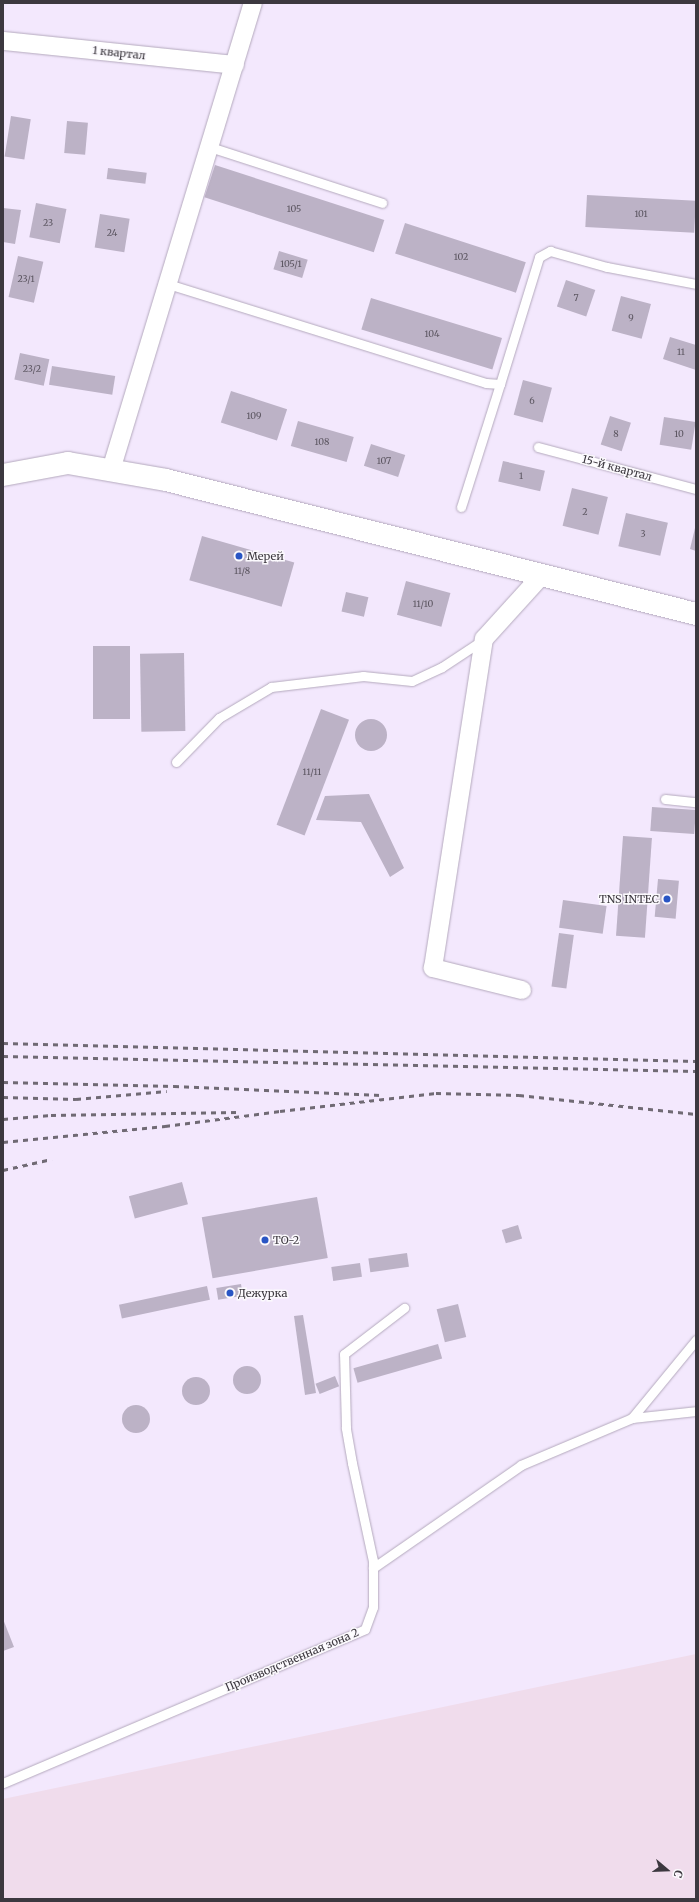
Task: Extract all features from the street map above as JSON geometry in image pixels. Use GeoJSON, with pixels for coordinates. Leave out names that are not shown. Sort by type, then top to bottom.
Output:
{"type":"FeatureCollection","features":[{"type":"Feature","properties":{"kind":"street"},"geometry":{"type":"LineString","coordinates":[[111,470],[253,3]]}},
{"type":"Feature","properties":{"kind":"street","name":"1 квартал"},"geometry":{"type":"LineString","coordinates":[[3,41],[234,65]]}},
{"type":"Feature","properties":{"kind":"street"},"geometry":{"type":"LineString","coordinates":[[3,475],[68,463],[166,480],[696,614]]}},
{"type":"Feature","properties":{"kind":"street"},"geometry":{"type":"LineString","coordinates":[[522,990],[433,968],[484,639],[542,575]]}},
{"type":"Feature","properties":{"kind":"lane"},"geometry":{"type":"LineString","coordinates":[[210,147],[382,203]]}},
{"type":"Feature","properties":{"kind":"lane"},"geometry":{"type":"LineString","coordinates":[[461,507],[539,258],[550,251],[607,267],[696,284]]}},
{"type":"Feature","properties":{"kind":"lane"},"geometry":{"type":"LineString","coordinates":[[168,284],[486,383],[500,384]]}},
{"type":"Feature","properties":{"kind":"lane","name":"15-й квартал"},"geometry":{"type":"LineString","coordinates":[[538,447],[696,489]]}},
{"type":"Feature","properties":{"kind":"lane"},"geometry":{"type":"LineString","coordinates":[[176,762],[219,718],[271,687],[363,676],[412,681],[442,667],[484,639]]}},
{"type":"Feature","properties":{"kind":"lane"},"geometry":{"type":"LineString","coordinates":[[665,799],[696,802]]}},
{"type":"Feature","properties":{"kind":"lane","name":"Производственная зона 2"},"geometry":{"type":"LineString","coordinates":[[3,1783],[365,1629],[374,1607],[373,1568],[346,1428],[344,1354],[404,1308]]}},
{"type":"Feature","properties":{"kind":"lane"},"geometry":{"type":"LineString","coordinates":[[632,1418],[696,1340]]}},
{"type":"Feature","properties":{"kind":"lane"},"geometry":{"type":"LineString","coordinates":[[373,1568],[522,1465],[632,1418],[696,1411]]}},
{"type":"Feature","properties":{"kind":"shaded area"},"geometry":{"type":"Polygon","coordinates":[[[696,1654],[696,1899],[3,1899],[3,1799],[696,1654]]]}},
{"type":"Feature","properties":{"kind":"building"},"geometry":{"type":"Polygon","coordinates":[[[11,116],[31,119],[24,160],[5,156],[11,116]]]}},
{"type":"Feature","properties":{"kind":"building"},"geometry":{"type":"Polygon","coordinates":[[[67,121],[88,123],[85,155],[64,153],[67,121]]]}},
{"type":"Feature","properties":{"kind":"building"},"geometry":{"type":"Polygon","coordinates":[[[215,165],[384,220],[374,252],[204,197],[215,165]]]}},
{"type":"Feature","properties":{"kind":"building"},"geometry":{"type":"Polygon","coordinates":[[[108,168],[147,173],[145,184],[107,179],[108,168]]]}},
{"type":"Feature","properties":{"kind":"building"},"geometry":{"type":"Polygon","coordinates":[[[587,195],[696,201],[694,233],[585,227],[587,195]]]}},
{"type":"Feature","properties":{"kind":"building"},"geometry":{"type":"Polygon","coordinates":[[[36,203],[66,209],[60,243],[29,237],[36,203]]]}},
{"type":"Feature","properties":{"kind":"building"},"geometry":{"type":"Polygon","coordinates":[[[3,208],[21,210],[15,244],[3,242],[3,208]]]}},
{"type":"Feature","properties":{"kind":"building"},"geometry":{"type":"Polygon","coordinates":[[[100,214],[130,219],[124,252],[95,248],[100,214]]]}},
{"type":"Feature","properties":{"kind":"building"},"geometry":{"type":"Polygon","coordinates":[[[405,223],[526,262],[516,293],[395,253],[405,223]]]}},
{"type":"Feature","properties":{"kind":"building"},"geometry":{"type":"Polygon","coordinates":[[[279,251],[308,260],[302,278],[273,269],[279,251]]]}},
{"type":"Feature","properties":{"kind":"building"},"geometry":{"type":"Polygon","coordinates":[[[18,256],[43,262],[34,303],[9,297],[18,256]]]}},
{"type":"Feature","properties":{"kind":"building"},"geometry":{"type":"Polygon","coordinates":[[[566,280],[595,290],[586,317],[557,306],[566,280]]]}},
{"type":"Feature","properties":{"kind":"building"},"geometry":{"type":"Polygon","coordinates":[[[621,296],[651,304],[642,339],[612,331],[621,296]]]}},
{"type":"Feature","properties":{"kind":"building"},"geometry":{"type":"Polygon","coordinates":[[[371,298],[502,338],[492,370],[361,330],[371,298]]]}},
{"type":"Feature","properties":{"kind":"building"},"geometry":{"type":"Polygon","coordinates":[[[670,337],[696,345],[696,370],[663,359],[670,337]]]}},
{"type":"Feature","properties":{"kind":"building"},"geometry":{"type":"Polygon","coordinates":[[[20,353],[49,359],[44,386],[14,379],[20,353]]]}},
{"type":"Feature","properties":{"kind":"building"},"geometry":{"type":"Polygon","coordinates":[[[52,366],[115,376],[112,395],[49,385],[52,366]]]}},
{"type":"Feature","properties":{"kind":"building"},"geometry":{"type":"Polygon","coordinates":[[[523,380],[552,388],[543,423],[514,415],[523,380]]]}},
{"type":"Feature","properties":{"kind":"building"},"geometry":{"type":"Polygon","coordinates":[[[231,391],[287,409],[277,441],[221,422],[231,391]]]}},
{"type":"Feature","properties":{"kind":"building"},"geometry":{"type":"Polygon","coordinates":[[[610,416],[631,423],[622,451],[601,445],[610,416]]]}},
{"type":"Feature","properties":{"kind":"building"},"geometry":{"type":"Polygon","coordinates":[[[664,417],[696,422],[691,450],[660,445],[664,417]]]}},
{"type":"Feature","properties":{"kind":"building"},"geometry":{"type":"Polygon","coordinates":[[[298,421],[354,437],[347,462],[291,446],[298,421]]]}},
{"type":"Feature","properties":{"kind":"building"},"geometry":{"type":"Polygon","coordinates":[[[371,444],[405,455],[398,477],[364,466],[371,444]]]}},
{"type":"Feature","properties":{"kind":"building"},"geometry":{"type":"Polygon","coordinates":[[[503,461],[545,471],[540,491],[498,481],[503,461]]]}},
{"type":"Feature","properties":{"kind":"building"},"geometry":{"type":"Polygon","coordinates":[[[572,488],[608,497],[598,535],[563,526],[572,488]]]}},
{"type":"Feature","properties":{"kind":"building"},"geometry":{"type":"Polygon","coordinates":[[[626,513],[668,523],[660,556],[618,546],[626,513]]]}},
{"type":"Feature","properties":{"kind":"building"},"geometry":{"type":"Polygon","coordinates":[[[696,528],[696,551],[690,549],[696,528]]]}},
{"type":"Feature","properties":{"kind":"building"},"geometry":{"type":"Polygon","coordinates":[[[202,536],[294,562],[282,607],[189,580],[202,536]]]}},
{"type":"Feature","properties":{"kind":"building"},"geometry":{"type":"Polygon","coordinates":[[[406,581],[450,593],[441,627],[397,615],[406,581]]]}},
{"type":"Feature","properties":{"kind":"building"},"geometry":{"type":"Polygon","coordinates":[[[346,592],[368,597],[364,617],[342,611],[346,592]]]}},
{"type":"Feature","properties":{"kind":"building"},"geometry":{"type":"Polygon","coordinates":[[[93,646],[130,646],[130,719],[93,719],[93,646]]]}},
{"type":"Feature","properties":{"kind":"building"},"geometry":{"type":"Polygon","coordinates":[[[184,653],[185,731],[141,732],[140,654],[184,653]]]}},
{"type":"Feature","properties":{"kind":"building"},"geometry":{"type":"Polygon","coordinates":[[[321,709],[349,720],[305,836],[277,825],[321,709]]]}},
{"type":"Feature","properties":{"kind":"building"},"geometry":{"type":"Polygon","coordinates":[[[368,719],[374,719],[383,723],[387,735],[383,747],[374,751],[368,751],[359,747],[355,738],[355,732],[359,723],[368,719]]]}},
{"type":"Feature","properties":{"kind":"building"},"geometry":{"type":"Polygon","coordinates":[[[369,794],[404,868],[390,877],[361,822],[316,820],[325,796],[369,794]]]}},
{"type":"Feature","properties":{"kind":"building"},"geometry":{"type":"Polygon","coordinates":[[[652,807],[696,810],[694,834],[650,831],[652,807]]]}},
{"type":"Feature","properties":{"kind":"building"},"geometry":{"type":"Polygon","coordinates":[[[623,836],[652,838],[645,938],[616,936],[623,836]]]}},
{"type":"Feature","properties":{"kind":"building","name":"TNS INTEC"},"geometry":{"type":"Polygon","coordinates":[[[658,879],[679,881],[676,919],[655,917],[658,879]]]}},
{"type":"Feature","properties":{"kind":"building"},"geometry":{"type":"Polygon","coordinates":[[[563,900],[607,906],[603,934],[559,928],[563,900]]]}},
{"type":"Feature","properties":{"kind":"building"},"geometry":{"type":"Polygon","coordinates":[[[559,933],[574,935],[566,989],[551,986],[559,933]]]}},
{"type":"Feature","properties":{"kind":"building"},"geometry":{"type":"Polygon","coordinates":[[[182,1182],[188,1204],[135,1218],[129,1196],[182,1182]]]}},
{"type":"Feature","properties":{"kind":"building","name":"ТО-2"},"geometry":{"type":"Polygon","coordinates":[[[317,1197],[328,1258],[213,1278],[202,1217],[317,1197]]]}},
{"type":"Feature","properties":{"kind":"building"},"geometry":{"type":"Polygon","coordinates":[[[518,1225],[522,1238],[506,1243],[502,1230],[518,1225]]]}},
{"type":"Feature","properties":{"kind":"building"},"geometry":{"type":"Polygon","coordinates":[[[407,1253],[409,1267],[370,1272],[368,1258],[407,1253]]]}},
{"type":"Feature","properties":{"kind":"building"},"geometry":{"type":"Polygon","coordinates":[[[360,1263],[362,1277],[333,1281],[331,1267],[360,1263]]]}},
{"type":"Feature","properties":{"kind":"building","name":"Дежурка"},"geometry":{"type":"Polygon","coordinates":[[[241,1284],[243,1296],[218,1300],[216,1288],[241,1284]]]}},
{"type":"Feature","properties":{"kind":"building"},"geometry":{"type":"Polygon","coordinates":[[[207,1286],[210,1300],[122,1318],[119,1305],[207,1286]]]}},
{"type":"Feature","properties":{"kind":"building"},"geometry":{"type":"Polygon","coordinates":[[[458,1304],[466,1337],[445,1342],[437,1309],[458,1304]]]}},
{"type":"Feature","properties":{"kind":"building"},"geometry":{"type":"Polygon","coordinates":[[[303,1315],[316,1393],[305,1395],[294,1316],[303,1315]]]}},
{"type":"Feature","properties":{"kind":"building"},"geometry":{"type":"Polygon","coordinates":[[[438,1344],[442,1358],[358,1383],[353,1368],[438,1344]]]}},
{"type":"Feature","properties":{"kind":"building"},"geometry":{"type":"Polygon","coordinates":[[[247,1366],[257,1370],[261,1380],[257,1390],[247,1394],[237,1390],[233,1380],[237,1370],[247,1366]]]}},
{"type":"Feature","properties":{"kind":"building"},"geometry":{"type":"Polygon","coordinates":[[[335,1376],[339,1386],[320,1394],[316,1384],[335,1376]]]}},
{"type":"Feature","properties":{"kind":"building"},"geometry":{"type":"Polygon","coordinates":[[[196,1377],[206,1381],[210,1391],[206,1401],[196,1405],[186,1401],[182,1391],[186,1381],[196,1377]]]}},
{"type":"Feature","properties":{"kind":"building"},"geometry":{"type":"Polygon","coordinates":[[[136,1405],[146,1409],[150,1419],[146,1429],[136,1433],[126,1429],[122,1419],[126,1409],[136,1405]]]}},
{"type":"Feature","properties":{"kind":"building"},"geometry":{"type":"Polygon","coordinates":[[[3,1619],[14,1647],[3,1651],[3,1619]]]}},
{"type":"Feature","properties":{"kind":"railway"},"geometry":{"type":"LineString","coordinates":[[3,1043],[696,1061]]}},
{"type":"Feature","properties":{"kind":"railway"},"geometry":{"type":"LineString","coordinates":[[3,1056],[696,1071]]}},
{"type":"Feature","properties":{"kind":"railway"},"geometry":{"type":"LineString","coordinates":[[3,1082],[174,1086],[381,1095]]}},
{"type":"Feature","properties":{"kind":"railway"},"geometry":{"type":"LineString","coordinates":[[3,1097],[76,1099],[167,1091]]}},
{"type":"Feature","properties":{"kind":"railway"},"geometry":{"type":"LineString","coordinates":[[3,1142],[165,1126],[436,1093],[519,1095],[696,1114]]}},
{"type":"Feature","properties":{"kind":"railway"},"geometry":{"type":"LineString","coordinates":[[3,1119],[51,1115],[238,1112]]}},
{"type":"Feature","properties":{"kind":"railway"},"geometry":{"type":"LineString","coordinates":[[3,1170],[52,1159]]}},
{"type":"Feature","properties":{"kind":"place","name":"Мерей"},"geometry":{"type":"Point","coordinates":[239,556]}},
{"type":"Feature","properties":{"kind":"place","name":"TNS INTEC"},"geometry":{"type":"Point","coordinates":[667,899]}},
{"type":"Feature","properties":{"kind":"place","name":"ТО-2"},"geometry":{"type":"Point","coordinates":[265,1240]}},
{"type":"Feature","properties":{"kind":"place","name":"Дежурка"},"geometry":{"type":"Point","coordinates":[230,1293]}}]}
